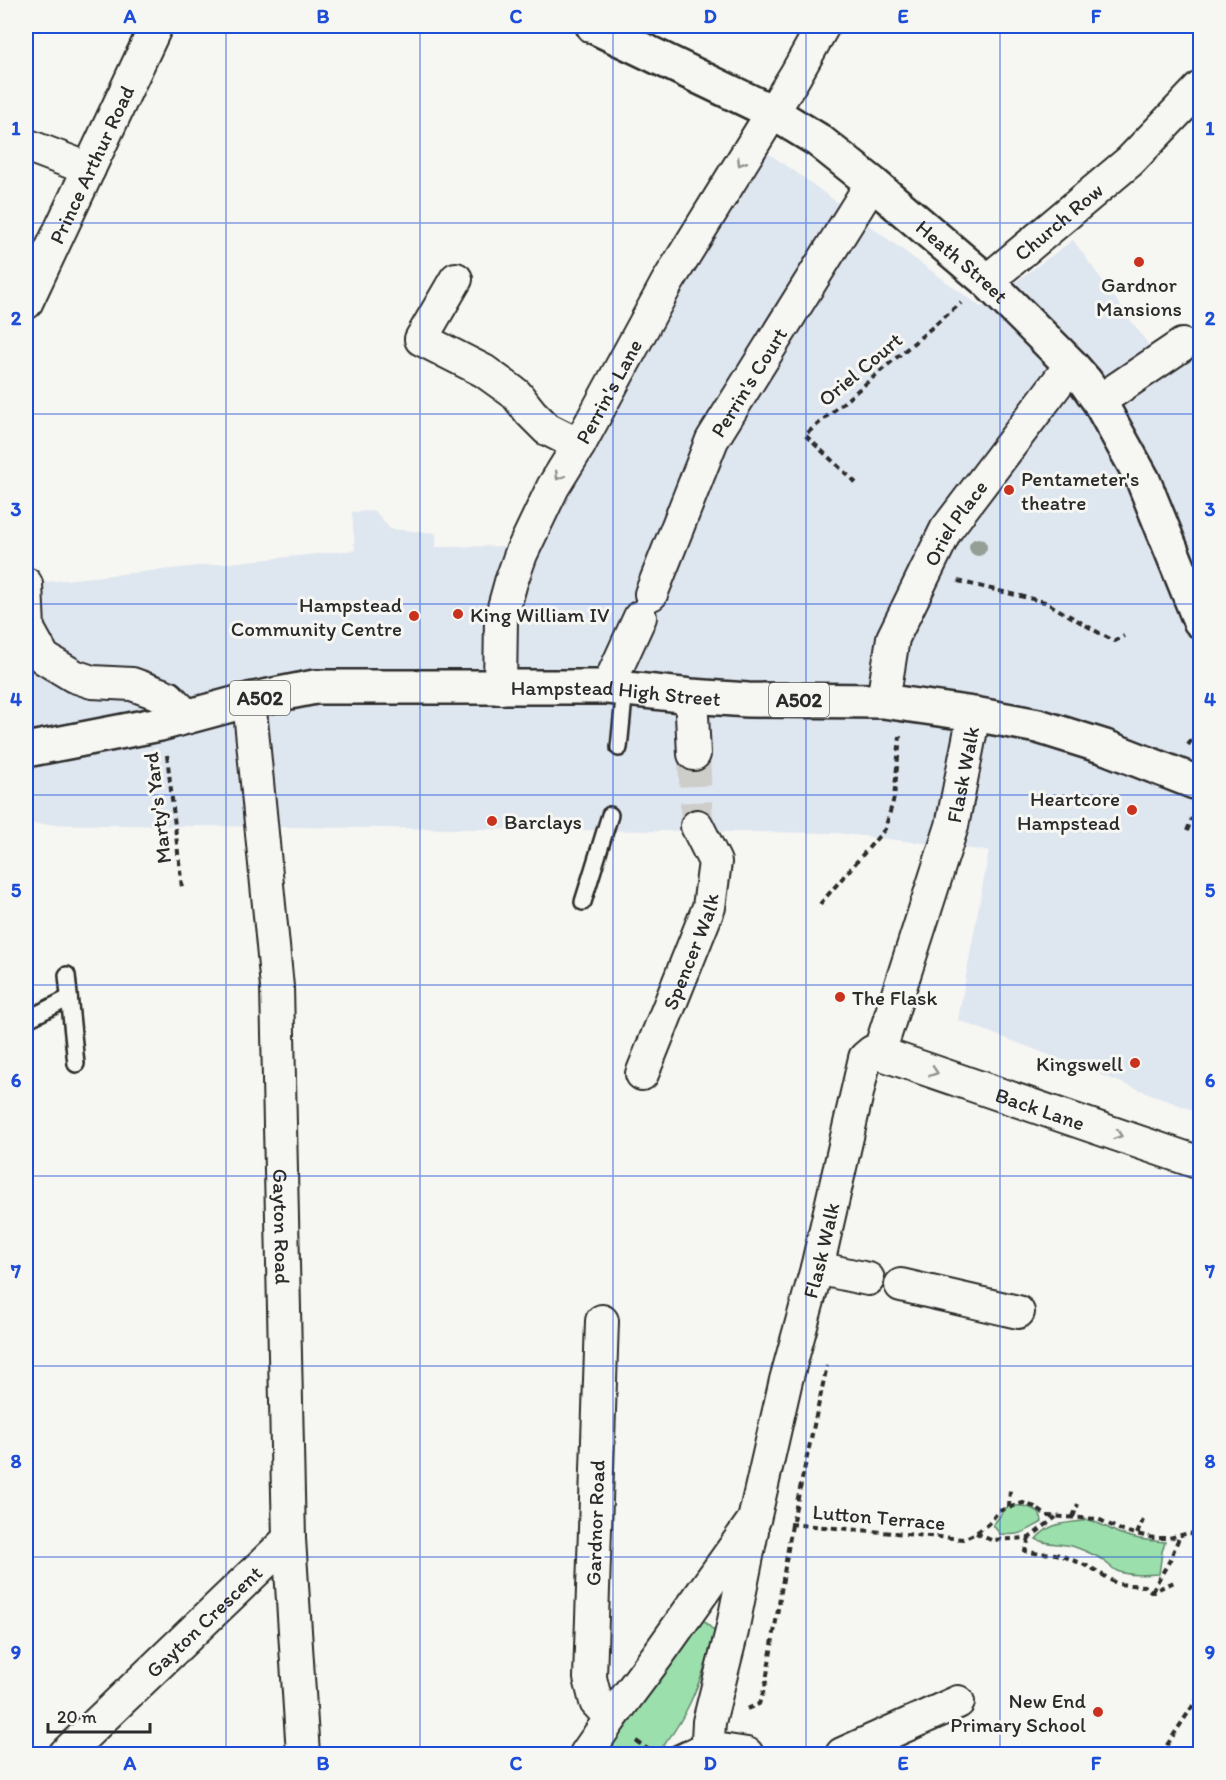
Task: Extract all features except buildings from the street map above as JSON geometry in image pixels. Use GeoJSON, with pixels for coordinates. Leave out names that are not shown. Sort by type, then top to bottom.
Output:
{"type":"FeatureCollection","features":[{"type":"Feature","properties":{"kind":"main road","name":"Heath Street"},"geometry":{"type":"LineString","coordinates":[[594,26],[772,112],[818,140],[987,281],[1071,365],[1099,401],[1143,480],[1198,607]]}},
{"type":"Feature","properties":{"kind":"main road","name":"Hampstead High Street"},"geometry":{"type":"LineString","coordinates":[[26,750],[174,720],[249,700],[315,687],[617,688],[748,700],[893,703],[974,714],[1038,726],[1105,747],[1200,784]]}},
{"type":"Feature","properties":{"kind":"street","name":"Prince Arthur Road"},"geometry":{"type":"LineString","coordinates":[[26,303],[156,26]]}},
{"type":"Feature","properties":{"kind":"street","name":"Perrin's Lane"},"geometry":{"type":"LineString","coordinates":[[500,688],[501,618],[510,582],[553,487],[579,445],[667,283],[795,76],[823,26]]}},
{"type":"Feature","properties":{"kind":"street","name":"Church Row"},"geometry":{"type":"LineString","coordinates":[[987,281],[1130,161],[1200,88]]}},
{"type":"Feature","properties":{"kind":"street","name":"Church Row"},"geometry":{"type":"LineString","coordinates":[[1130,161],[1200,120]]}},
{"type":"Feature","properties":{"kind":"street"},"geometry":{"type":"LineString","coordinates":[[26,145],[89,169]]}},
{"type":"Feature","properties":{"kind":"street","name":"Perrin's Court"},"geometry":{"type":"LineString","coordinates":[[617,688],[646,605],[712,440],[872,183]]}},
{"type":"Feature","properties":{"kind":"street"},"geometry":{"type":"LineString","coordinates":[[456,279],[421,339],[484,371],[516,394],[547,429],[579,445]]}},
{"type":"Feature","properties":{"kind":"street"},"geometry":{"type":"LineString","coordinates":[[1099,401],[1182,345]]}},
{"type":"Feature","properties":{"kind":"street","name":"Oriel Place"},"geometry":{"type":"LineString","coordinates":[[893,703],[893,639],[946,530],[1071,365]]}},
{"type":"Feature","properties":{"kind":"street"},"geometry":{"type":"LineString","coordinates":[[26,584],[27,629],[35,666],[92,682],[132,684],[168,697],[174,720]]}},
{"type":"Feature","properties":{"kind":"street"},"geometry":{"type":"LineString","coordinates":[[691,696],[694,754]]}},
{"type":"Feature","properties":{"kind":"street","name":"Gayton Road"},"geometry":{"type":"LineString","coordinates":[[249,700],[277,987],[289,1539],[303,1755]]}},
{"type":"Feature","properties":{"kind":"street","name":"Flask Walk"},"geometry":{"type":"LineString","coordinates":[[586,1755],[610,1718],[754,1520],[786,1380],[817,1268],[865,1058],[872,1052],[879,1053],[952,826],[974,714]]}},
{"type":"Feature","properties":{"kind":"street","name":"Spencer Walk"},"geometry":{"type":"LineString","coordinates":[[642,1074],[709,907],[715,861],[697,826]]}},
{"type":"Feature","properties":{"kind":"street","name":"Back Lane"},"geometry":{"type":"LineString","coordinates":[[879,1053],[1200,1163]]}},
{"type":"Feature","properties":{"kind":"street"},"geometry":{"type":"LineString","coordinates":[[817,1268],[868,1279]]}},
{"type":"Feature","properties":{"kind":"street"},"geometry":{"type":"LineString","coordinates":[[901,1286],[1018,1312]]}},
{"type":"Feature","properties":{"kind":"street","name":"Gardnor Road"},"geometry":{"type":"LineString","coordinates":[[602,1322],[590,1678],[596,1702],[610,1718]]}},
{"type":"Feature","properties":{"kind":"street"},"geometry":{"type":"LineString","coordinates":[[747,1755],[715,1749],[708,1735],[754,1520]]}},
{"type":"Feature","properties":{"kind":"street","name":"Gayton Crescent"},"geometry":{"type":"LineString","coordinates":[[65,1755],[289,1539]]}},
{"type":"Feature","properties":{"kind":"street"},"geometry":{"type":"LineString","coordinates":[[842,1755],[958,1702]]}},
{"type":"Feature","properties":{"kind":"lane"},"geometry":{"type":"LineString","coordinates":[[617,688],[619,748]]}},
{"type":"Feature","properties":{"kind":"lane"},"geometry":{"type":"LineString","coordinates":[[583,902],[610,815]]}},
{"type":"Feature","properties":{"kind":"lane"},"geometry":{"type":"LineString","coordinates":[[67,975],[76,1064]]}},
{"type":"Feature","properties":{"kind":"lane"},"geometry":{"type":"LineString","coordinates":[[26,1020],[69,998]]}},
{"type":"Feature","properties":{"kind":"lane"},"geometry":{"type":"LineString","coordinates":[[676,1755],[708,1735]]}},
{"type":"Feature","properties":{"kind":"path","name":"Oriel Court"},"geometry":{"type":"LineString","coordinates":[[856,483],[805,435],[987,281]]}},
{"type":"Feature","properties":{"kind":"path"},"geometry":{"type":"LineString","coordinates":[[925,573],[1046,602],[1110,639],[1115,641],[1124,636]]}},
{"type":"Feature","properties":{"kind":"path"},"geometry":{"type":"LineString","coordinates":[[820,904],[885,829],[894,798],[893,703]]}},
{"type":"Feature","properties":{"kind":"path","name":"Marty's Yard"},"geometry":{"type":"LineString","coordinates":[[174,720],[169,760],[182,888]]}},
{"type":"Feature","properties":{"kind":"path"},"geometry":{"type":"LineString","coordinates":[[1184,750],[1200,728]]}},
{"type":"Feature","properties":{"kind":"path"},"geometry":{"type":"LineString","coordinates":[[1187,831],[1192,818]]}},
{"type":"Feature","properties":{"kind":"path"},"geometry":{"type":"LineString","coordinates":[[708,1735],[736,1714],[759,1704],[765,1687],[792,1525],[828,1360]]}},
{"type":"Feature","properties":{"kind":"path"},"geometry":{"type":"LineString","coordinates":[[1009,1507],[1010,1489]]}},
{"type":"Feature","properties":{"kind":"path"},"geometry":{"type":"LineString","coordinates":[[1056,1517],[1029,1538],[991,1540],[976,1533],[999,1511],[1023,1503],[1047,1516],[1098,1519],[1123,1531],[1154,1538],[1169,1538],[1189,1533],[1200,1535]]}},
{"type":"Feature","properties":{"kind":"path"},"geometry":{"type":"LineString","coordinates":[[1073,1517],[1078,1504]]}},
{"type":"Feature","properties":{"kind":"path"},"geometry":{"type":"LineString","coordinates":[[1137,1534],[1143,1520]]}},
{"type":"Feature","properties":{"kind":"path","name":"Lutton Terrace"},"geometry":{"type":"LineString","coordinates":[[792,1525],[963,1539],[976,1533]]}},
{"type":"Feature","properties":{"kind":"path"},"geometry":{"type":"LineString","coordinates":[[1152,1592],[1170,1560],[1180,1535]]}},
{"type":"Feature","properties":{"kind":"path"},"geometry":{"type":"LineString","coordinates":[[1029,1538],[1025,1551],[1060,1555],[1090,1567],[1117,1584],[1145,1586],[1152,1592]]}},
{"type":"Feature","properties":{"kind":"path"},"geometry":{"type":"LineString","coordinates":[[1152,1592],[1174,1582]]}},
{"type":"Feature","properties":{"kind":"path"},"geometry":{"type":"LineString","coordinates":[[1161,1755],[1200,1695]]}},
{"type":"Feature","properties":{"kind":"shaded area"},"geometry":{"type":"Polygon","coordinates":[[[763,150],[981,307],[1073,240],[1158,358],[1200,331],[1200,1113],[958,1020],[989,851],[837,833],[26,824],[26,584],[355,550],[352,512],[375,511],[390,529],[436,533],[436,547],[524,546],[763,150]]]}},
{"type":"Feature","properties":{"kind":"green space"},"geometry":{"type":"Polygon","coordinates":[[[1010,1506],[1035,1510],[1039,1513],[1042,1522],[1022,1532],[1000,1534],[993,1525],[1010,1506]]]}},
{"type":"Feature","properties":{"kind":"green space"},"geometry":{"type":"Polygon","coordinates":[[[1088,1520],[1130,1537],[1165,1542],[1159,1574],[1122,1573],[1079,1548],[1036,1539],[1053,1526],[1088,1520]]]}},
{"type":"Feature","properties":{"kind":"green space"},"geometry":{"type":"Polygon","coordinates":[[[703,1620],[717,1634],[685,1713],[667,1741],[656,1754],[606,1754],[703,1620]]]}},
{"type":"Feature","properties":{"kind":"tunnel"},"geometry":{"type":"LineString","coordinates":[[694,754],[697,826]]}},
{"type":"Feature","properties":{"kind":"place","name":"Gardnor Mansions"},"geometry":{"type":"Point","coordinates":[1139,262]}},
{"type":"Feature","properties":{"kind":"place","name":"Pentameter's theatre"},"geometry":{"type":"Point","coordinates":[1009,490]}},
{"type":"Feature","properties":{"kind":"place","name":"King William IV"},"geometry":{"type":"Point","coordinates":[458,614]}},
{"type":"Feature","properties":{"kind":"place","name":"Hampstead Community Centre"},"geometry":{"type":"Point","coordinates":[414,616]}},
{"type":"Feature","properties":{"kind":"place","name":"Heartcore Hampstead"},"geometry":{"type":"Point","coordinates":[1132,810]}},
{"type":"Feature","properties":{"kind":"place","name":"Barclays"},"geometry":{"type":"Point","coordinates":[492,821]}},
{"type":"Feature","properties":{"kind":"place","name":"The Flask"},"geometry":{"type":"Point","coordinates":[840,997]}},
{"type":"Feature","properties":{"kind":"place","name":"Kingswell"},"geometry":{"type":"Point","coordinates":[1135,1063]}},
{"type":"Feature","properties":{"kind":"place","name":"New End Primary School"},"geometry":{"type":"Point","coordinates":[1098,1712]}}]}
